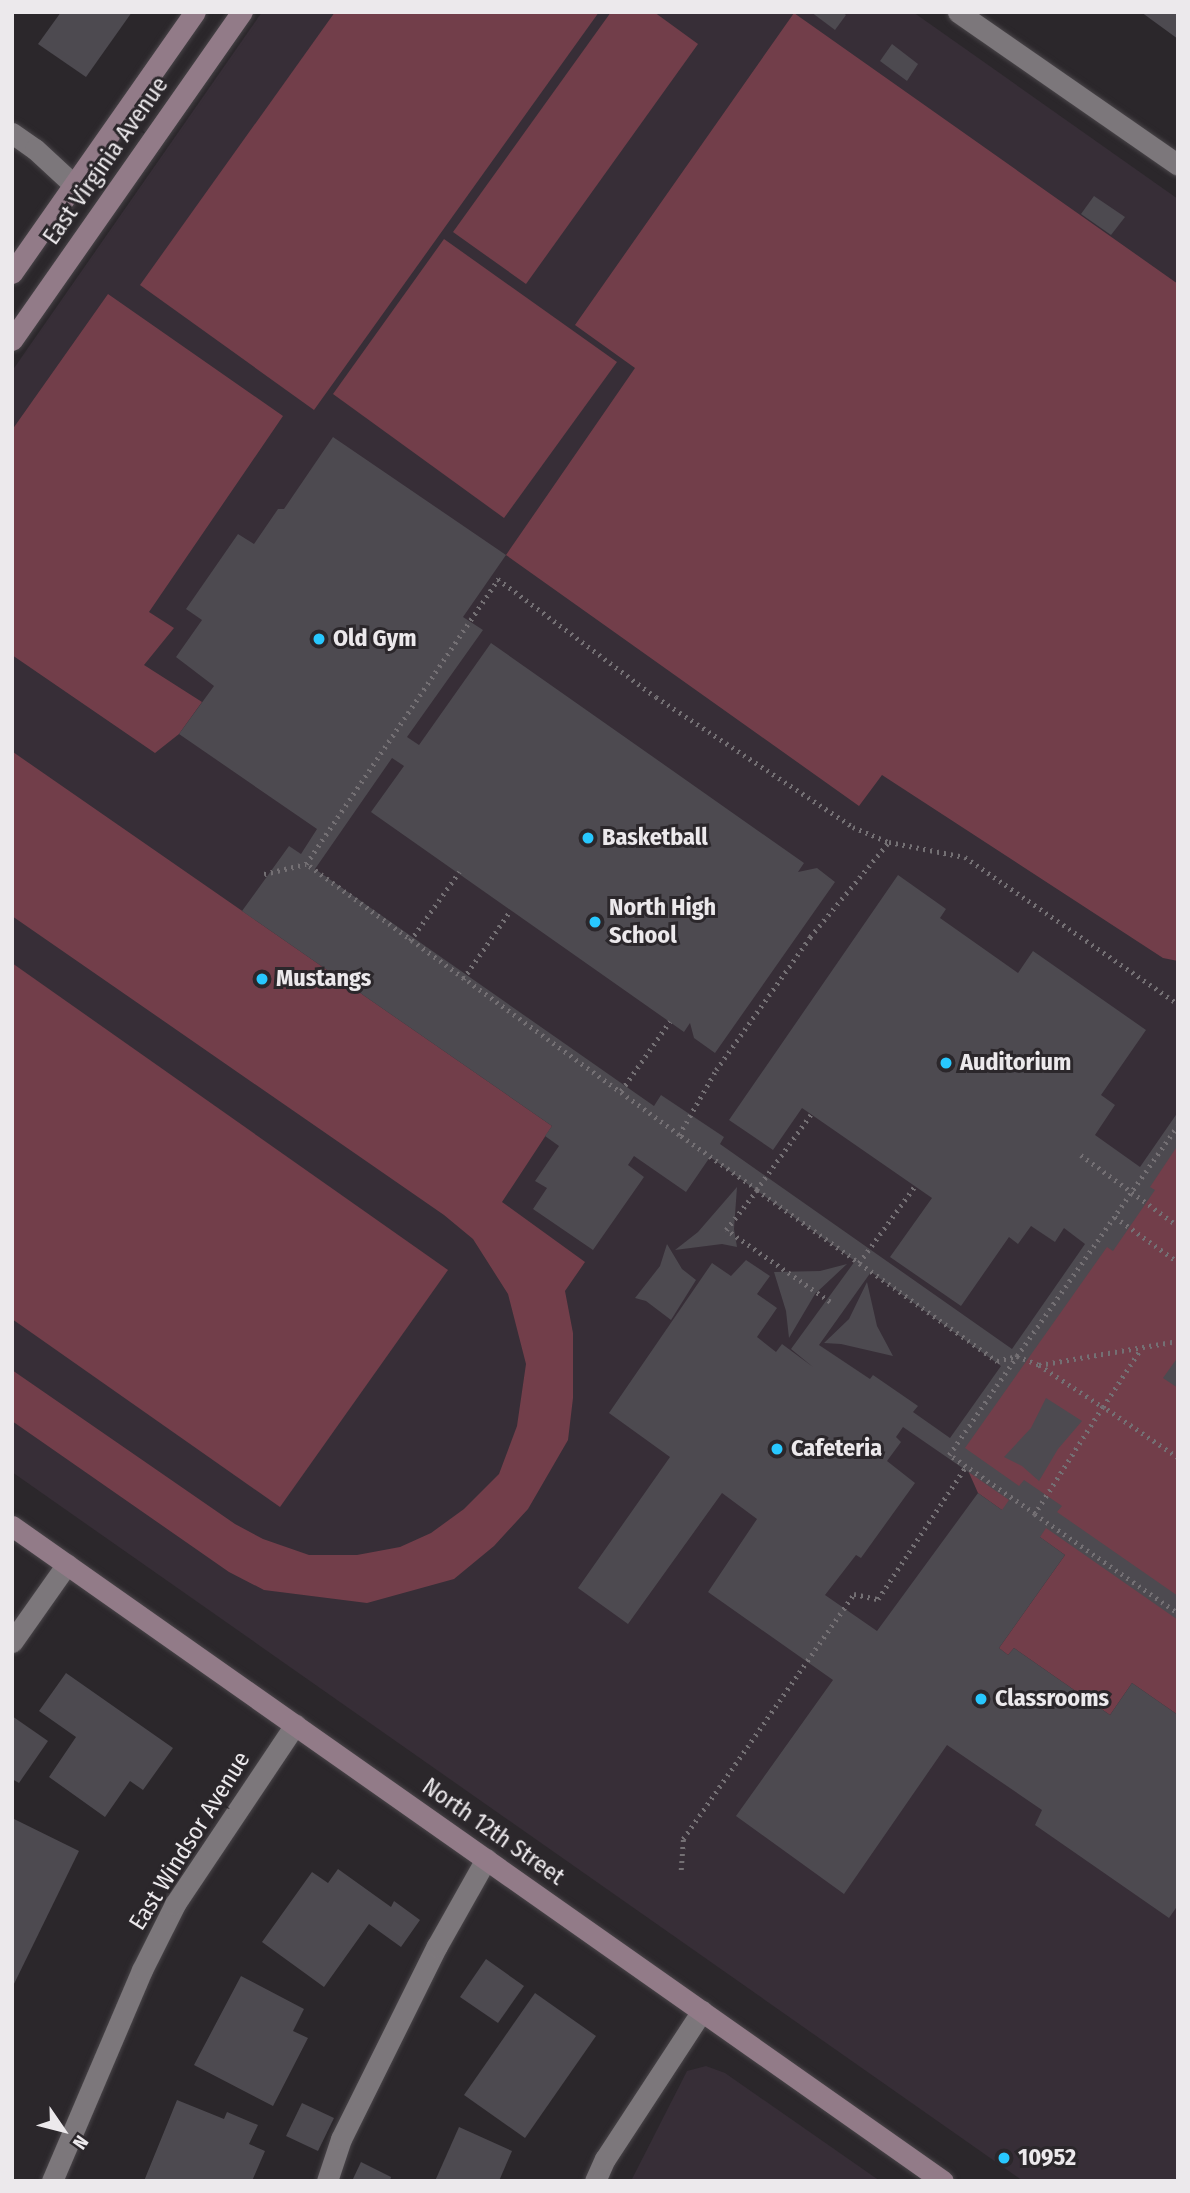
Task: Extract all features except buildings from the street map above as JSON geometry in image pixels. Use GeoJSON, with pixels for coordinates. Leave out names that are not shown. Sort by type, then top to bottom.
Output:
{"type":"FeatureCollection","features":[{"type":"Feature","properties":{"kind":"street","name":"East Virginia Avenue"},"geometry":{"type":"LineString","coordinates":[[12,273],[195,12]]}},
{"type":"Feature","properties":{"kind":"street","name":"East Virginia Avenue"},"geometry":{"type":"LineString","coordinates":[[12,340],[242,12]]}},
{"type":"Feature","properties":{"kind":"street"},"geometry":{"type":"LineString","coordinates":[[958,12],[1178,165]]}},
{"type":"Feature","properties":{"kind":"street"},"geometry":{"type":"LineString","coordinates":[[12,133],[35,149],[74,185]]}},
{"type":"Feature","properties":{"kind":"street","name":"North 12th Street"},"geometry":{"type":"LineString","coordinates":[[12,1526],[943,2181]]}},
{"type":"Feature","properties":{"kind":"street"},"geometry":{"type":"LineString","coordinates":[[12,1642],[67,1564]]}},
{"type":"Feature","properties":{"kind":"street","name":"East Windsor Avenue"},"geometry":{"type":"LineString","coordinates":[[52,2181],[142,1970],[175,1903],[295,1725]]}},
{"type":"Feature","properties":{"kind":"street"},"geometry":{"type":"LineString","coordinates":[[327,2181],[347,2126],[437,1946],[486,1859]]}},
{"type":"Feature","properties":{"kind":"street"},"geometry":{"type":"LineString","coordinates":[[595,2181],[605,2159],[702,2011]]}},
{"type":"Feature","properties":{"kind":"path"},"geometry":{"type":"LineString","coordinates":[[264,874],[306,864],[498,579],[656,697],[853,827],[889,842],[965,857],[1178,1004]]}},
{"type":"Feature","properties":{"kind":"path"},"geometry":{"type":"LineString","coordinates":[[679,1135],[716,1070],[810,937],[889,842]]}},
{"type":"Feature","properties":{"kind":"path"},"geometry":{"type":"LineString","coordinates":[[306,864],[679,1135],[997,1361],[1017,1356],[1040,1365],[1178,1458]]}},
{"type":"Feature","properties":{"kind":"path"},"geometry":{"type":"LineString","coordinates":[[410,941],[459,872]]}},
{"type":"Feature","properties":{"kind":"path"},"geometry":{"type":"LineString","coordinates":[[463,979],[510,911]]}},
{"type":"Feature","properties":{"kind":"path"},"geometry":{"type":"LineString","coordinates":[[621,1091],[670,1021]]}},
{"type":"Feature","properties":{"kind":"path"},"geometry":{"type":"LineString","coordinates":[[811,1115],[726,1230],[830,1302]]}},
{"type":"Feature","properties":{"kind":"path"},"geometry":{"type":"LineString","coordinates":[[1178,1125],[949,1455],[1178,1613]]}},
{"type":"Feature","properties":{"kind":"path"},"geometry":{"type":"LineString","coordinates":[[1081,1155],[1178,1226]]}},
{"type":"Feature","properties":{"kind":"path"},"geometry":{"type":"LineString","coordinates":[[859,1263],[915,1186]]}},
{"type":"Feature","properties":{"kind":"path"},"geometry":{"type":"LineString","coordinates":[[1115,1217],[1178,1262]]}},
{"type":"Feature","properties":{"kind":"path"},"geometry":{"type":"LineString","coordinates":[[1040,1365],[1178,1341]]}},
{"type":"Feature","properties":{"kind":"path"},"geometry":{"type":"LineString","coordinates":[[1035,1514],[1141,1349]]}},
{"type":"Feature","properties":{"kind":"path"},"geometry":{"type":"LineString","coordinates":[[681,1870],[683,1839],[854,1594],[878,1600],[966,1466]]}},
{"type":"Feature","properties":{"kind":"shaded area","name":"North High School"},"geometry":{"type":"Polygon","coordinates":[[[262,12],[913,12],[1178,199],[1178,2181],[1023,2181],[12,1472],[12,371],[262,12]]]}},
{"type":"Feature","properties":{"kind":"shaded area"},"geometry":{"type":"Polygon","coordinates":[[[335,12],[599,12],[314,410],[140,285],[335,12]]]}},
{"type":"Feature","properties":{"kind":"shaded area"},"geometry":{"type":"Polygon","coordinates":[[[611,12],[654,12],[698,44],[526,284],[453,232],[611,12]]]}},
{"type":"Feature","properties":{"kind":"shaded area"},"geometry":{"type":"Polygon","coordinates":[[[794,13],[1178,284],[1178,961],[1163,958],[882,775],[859,806],[506,555],[635,368],[575,325],[794,13]]]}},
{"type":"Feature","properties":{"kind":"shaded area"},"geometry":{"type":"Polygon","coordinates":[[[444,239],[617,362],[504,518],[333,394],[444,239]]]}},
{"type":"Feature","properties":{"kind":"shaded area"},"geometry":{"type":"Polygon","coordinates":[[[108,294],[283,416],[149,612],[174,628],[144,665],[202,702],[179,734],[155,753],[12,655],[12,430],[108,294]]]}},
{"type":"Feature","properties":{"kind":"shaded area"},"geometry":{"type":"Polygon","coordinates":[[[13,752],[552,1126],[502,1202],[585,1262],[565,1291],[573,1333],[573,1398],[568,1440],[528,1509],[494,1546],[454,1579],[367,1603],[264,1590],[229,1572],[12,1421],[12,1370],[235,1524],[263,1539],[309,1555],[357,1555],[400,1547],[431,1533],[464,1509],[499,1474],[517,1426],[526,1364],[508,1294],[473,1239],[444,1215],[12,916],[13,752]]]}},
{"type":"Feature","properties":{"kind":"shaded area"},"geometry":{"type":"Polygon","coordinates":[[[12,963],[448,1270],[280,1507],[12,1319],[12,963]]]}},
{"type":"Feature","properties":{"kind":"shaded area"},"geometry":{"type":"Polygon","coordinates":[[[1178,1125],[1178,1715],[1132,1683],[1110,1715],[1014,1648],[1008,1655],[999,1648],[1065,1555],[978,1493],[966,1466],[949,1455],[1178,1125]]]}},
{"type":"Feature","properties":{"kind":"shaded area"},"geometry":{"type":"Polygon","coordinates":[[[706,2066],[725,2073],[880,2181],[631,2181],[687,2071],[706,2066]]]}},
{"type":"Feature","properties":{"kind":"place","name":"Old Gym"},"geometry":{"type":"Point","coordinates":[319,639]}},
{"type":"Feature","properties":{"kind":"place","name":"Basketball"},"geometry":{"type":"Point","coordinates":[588,838]}},
{"type":"Feature","properties":{"kind":"place","name":"North High School"},"geometry":{"type":"Point","coordinates":[595,922]}},
{"type":"Feature","properties":{"kind":"place","name":"Mustangs"},"geometry":{"type":"Point","coordinates":[262,979]}},
{"type":"Feature","properties":{"kind":"place","name":"Auditorium"},"geometry":{"type":"Point","coordinates":[946,1063]}},
{"type":"Feature","properties":{"kind":"place","name":"Cafeteria"},"geometry":{"type":"Point","coordinates":[777,1449]}},
{"type":"Feature","properties":{"kind":"place","name":"Classrooms"},"geometry":{"type":"Point","coordinates":[981,1699]}},
{"type":"Feature","properties":{"kind":"place","name":"10952"},"geometry":{"type":"Point","coordinates":[1004,2158]}}]}
